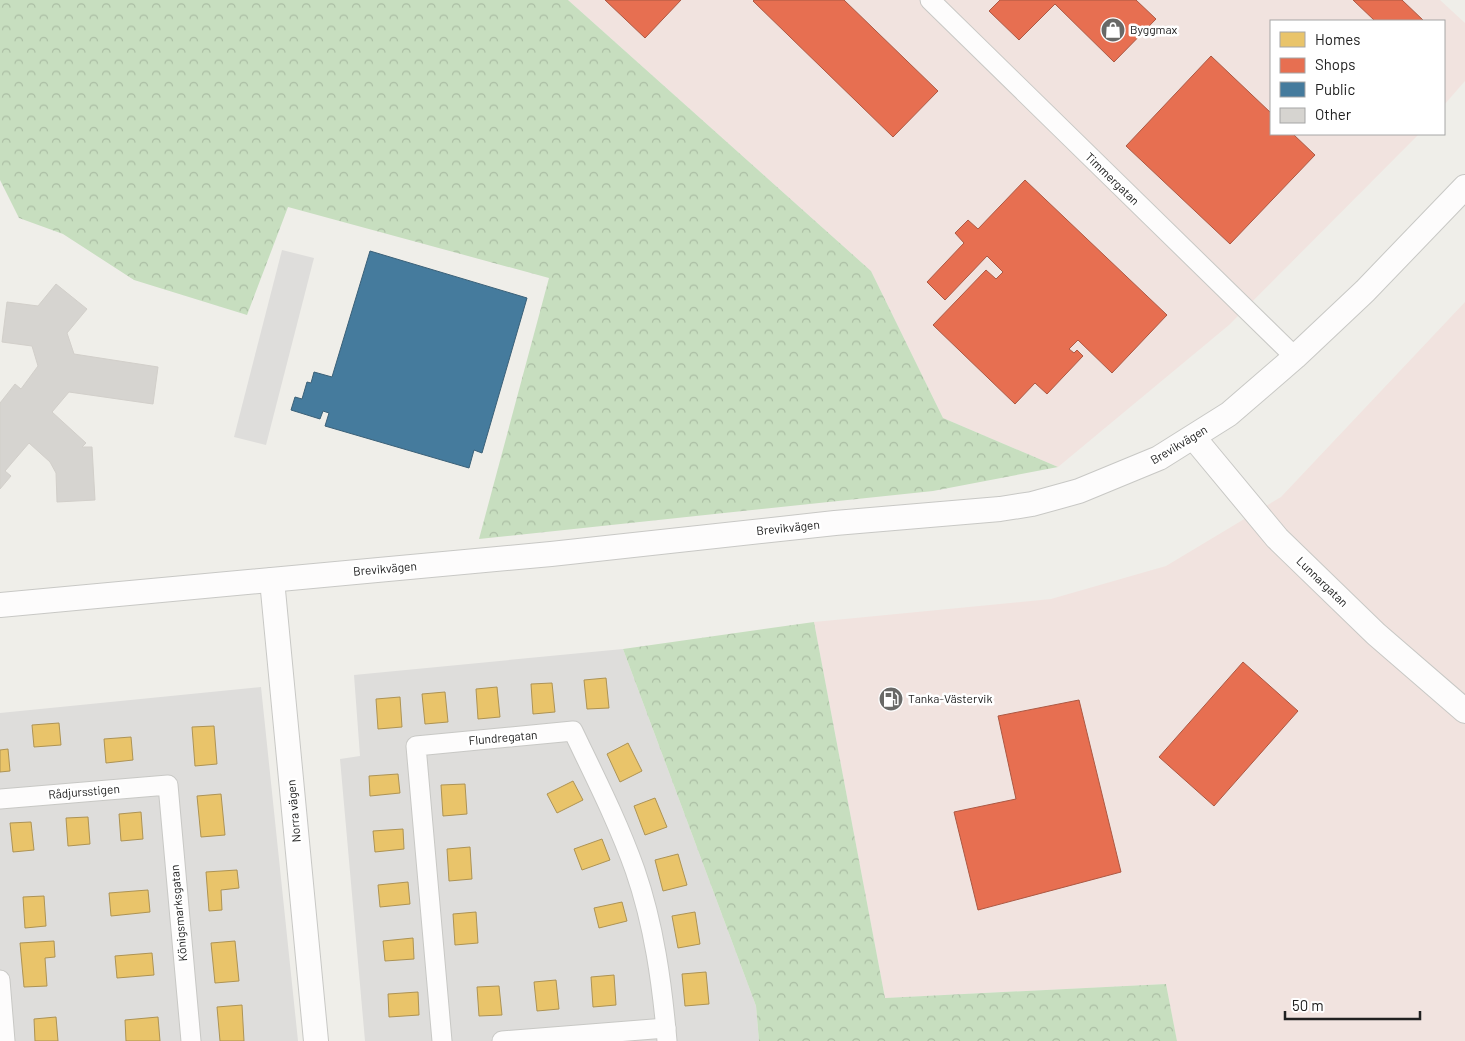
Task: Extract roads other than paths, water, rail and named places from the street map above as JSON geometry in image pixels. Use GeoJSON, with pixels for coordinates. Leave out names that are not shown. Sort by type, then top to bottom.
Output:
{"type":"FeatureCollection","features":[{"type":"Feature","properties":{"kind":"street","name":"Timmergatan"},"geometry":{"type":"LineString","coordinates":[[930,0],[1295,357]]}},
{"type":"Feature","properties":{"kind":"street","name":"Brevikvägen"},"geometry":{"type":"LineString","coordinates":[[0,605],[561,553],[835,523],[1000,509],[1032,504],[1079,491],[1122,475],[1159,458],[1194,438],[1229,414],[1295,357],[1365,290],[1465,187]]}},
{"type":"Feature","properties":{"kind":"street","name":"Lunnargatan"},"geometry":{"type":"LineString","coordinates":[[1194,438],[1277,538],[1376,634],[1465,712]]}},
{"type":"Feature","properties":{"kind":"street","name":"Norra vägen"},"geometry":{"type":"LineString","coordinates":[[272,580],[316,1041]]}},
{"type":"Feature","properties":{"kind":"street","name":"Flundregatan"},"geometry":{"type":"LineString","coordinates":[[442,1041],[416,746],[573,732],[615,817],[636,871],[660,970],[666,1035]]}},
{"type":"Feature","properties":{"kind":"street","name":"Rådjursstigen"},"geometry":{"type":"LineString","coordinates":[[0,799],[168,785]]}},
{"type":"Feature","properties":{"kind":"street","name":"Königsmarksgatan"},"geometry":{"type":"LineString","coordinates":[[168,785],[191,1041]]}},
{"type":"Feature","properties":{"kind":"street"},"geometry":{"type":"LineString","coordinates":[[0,980],[5,1041]]}},
{"type":"Feature","properties":{"kind":"street"},"geometry":{"type":"LineString","coordinates":[[502,1041],[666,1035]]}},
{"type":"Feature","properties":{"kind":"place","name":"Byggmax"},"geometry":{"type":"Point","coordinates":[1113,30]}},
{"type":"Feature","properties":{"kind":"place","name":"Tanka-Västervik"},"geometry":{"type":"Point","coordinates":[891,699]}}]}
